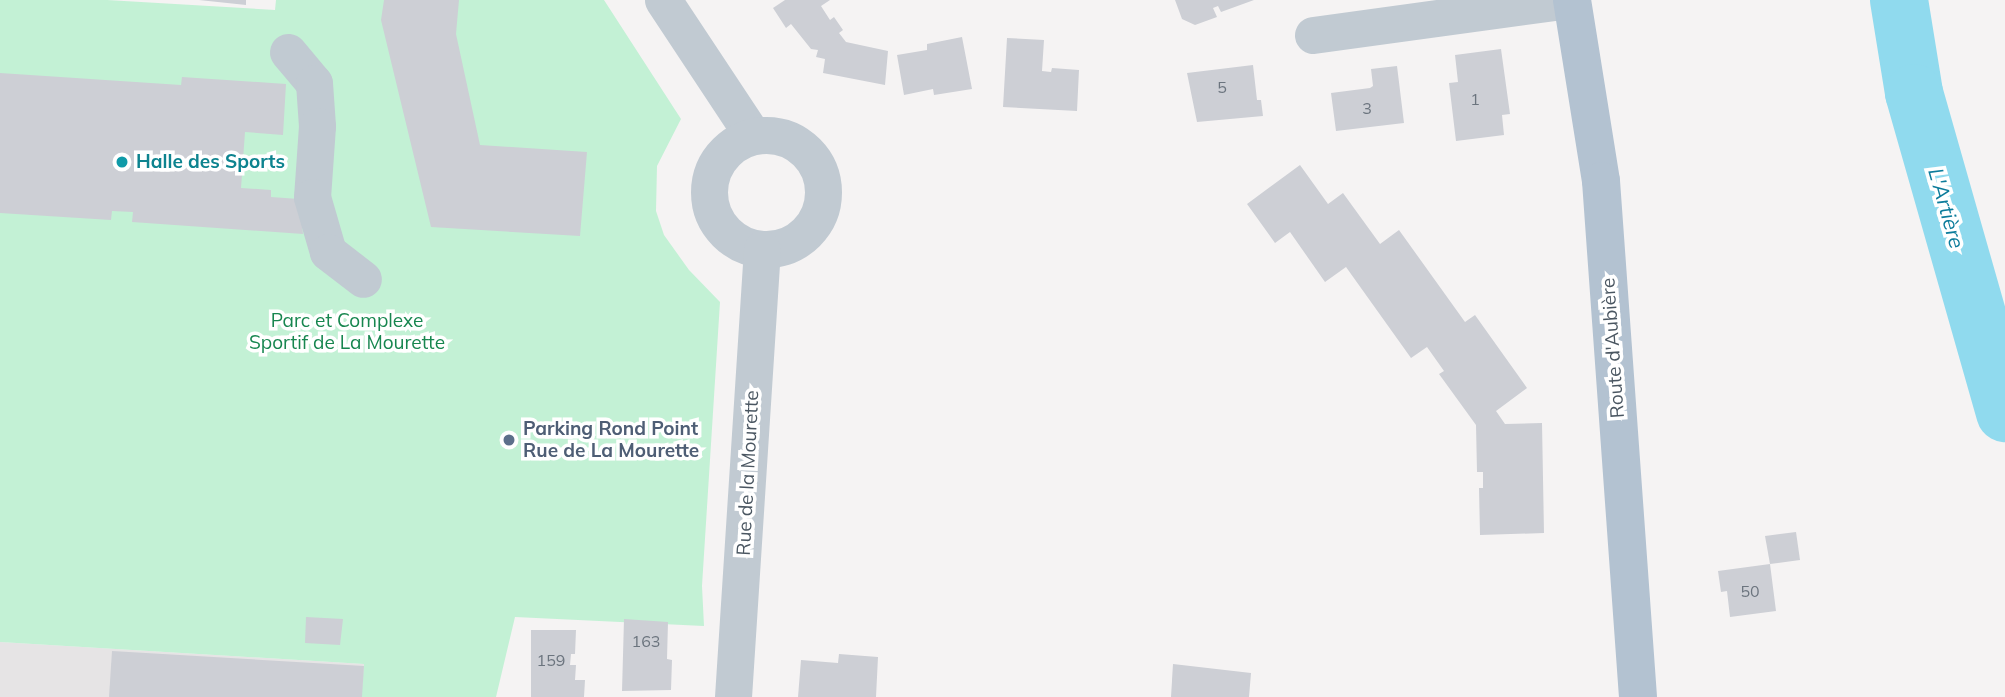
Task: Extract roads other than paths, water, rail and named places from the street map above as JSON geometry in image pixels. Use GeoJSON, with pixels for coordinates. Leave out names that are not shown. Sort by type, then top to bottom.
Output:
{"type":"FeatureCollection","features":[{"type":"Feature","properties":{"kind":"main road","name":"Route d'Aubière"},"geometry":{"type":"LineString","coordinates":[[1570,0],[1601,181],[1638,697]]}},
{"type":"Feature","properties":{"kind":"street"},"geometry":{"type":"LineString","coordinates":[[663,0],[753,136]]}},
{"type":"Feature","properties":{"kind":"street"},"geometry":{"type":"LineString","coordinates":[[1313,35],[1570,0]]}},
{"type":"Feature","properties":{"kind":"street"},"geometry":{"type":"LineString","coordinates":[[288,52],[314,83],[317,126],[312,197],[328,252],[363,279]]}},
{"type":"Feature","properties":{"kind":"street"},"geometry":{"type":"LineString","coordinates":[[771,135],[788,139],[803,149],[815,163],[821,180],[822,198],[813,224],[790,243],[762,249],[747,246],[727,233],[713,215],[709,199],[709,184],[714,167],[724,153],[737,142],[753,136],[771,135]]}},
{"type":"Feature","properties":{"kind":"street","name":"Rue de la Mourette"},"geometry":{"type":"LineString","coordinates":[[733,697],[762,249]]}},
{"type":"Feature","properties":{"kind":"waterway","name":"L'Artière"},"geometry":{"type":"LineString","coordinates":[[1899,0],[1914,93],[2005,413]]}},
{"type":"Feature","properties":{"kind":"place","name":"Halle des Sports"},"geometry":{"type":"Point","coordinates":[122,162]}},
{"type":"Feature","properties":{"kind":"place","name":"Parking Rond Point Rue de La Mourette"},"geometry":{"type":"Point","coordinates":[509,440]}},
{"type":"Feature","properties":{"kind":"park label","name":"Parc et Complexe Sportif de La Mourette"},"geometry":{"type":"Point","coordinates":[347,332]}}]}
